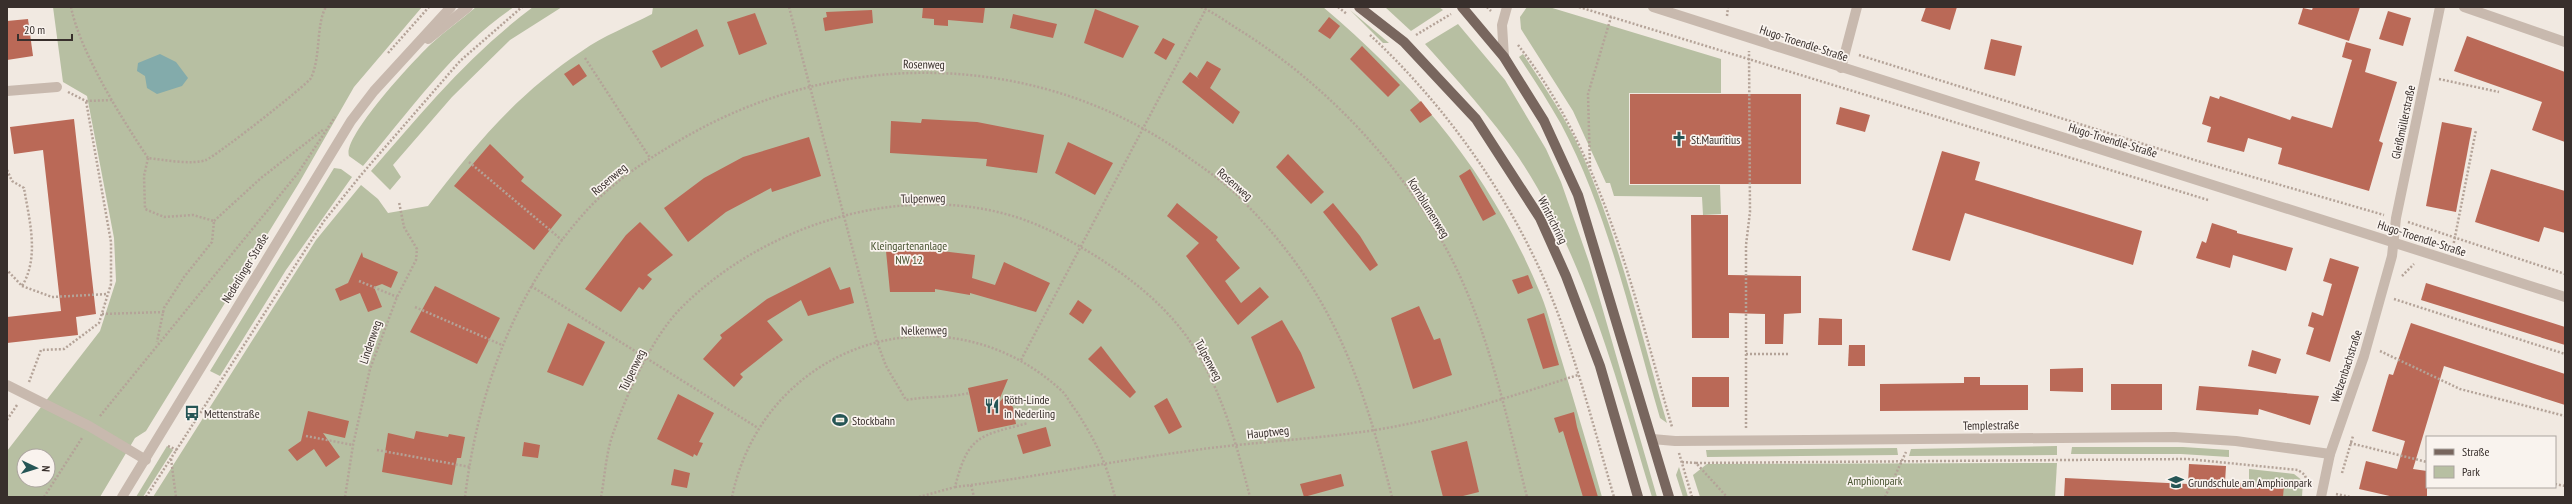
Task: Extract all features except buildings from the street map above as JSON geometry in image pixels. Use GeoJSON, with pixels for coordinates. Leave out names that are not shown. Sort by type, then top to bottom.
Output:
{"type":"FeatureCollection","features":[{"type":"Feature","properties":{"kind":"main road","name":"Wintrichring"},"geometry":{"type":"LineString","coordinates":[[1359,7],[1404,42],[1476,119],[1540,218],[1566,276],[1600,366],[1638,497]]}},
{"type":"Feature","properties":{"kind":"main road"},"geometry":{"type":"LineString","coordinates":[[1459,9],[1504,57],[1544,122],[1578,195],[1669,497]]}},
{"type":"Feature","properties":{"kind":"street","name":"Nederlinger Straße"},"geometry":{"type":"LineString","coordinates":[[122,497],[146,460],[331,152],[374,91],[451,7]]}},
{"type":"Feature","properties":{"kind":"street","name":"Nederlinger Straße"},"geometry":{"type":"LineString","coordinates":[[401,61],[468,7]]}},
{"type":"Feature","properties":{"kind":"street"},"geometry":{"type":"LineString","coordinates":[[1504,57],[1502,25],[1507,7]]}},
{"type":"Feature","properties":{"kind":"street","name":"Hugo-Troendle-Straße"},"geometry":{"type":"LineString","coordinates":[[1653,7],[1749,39],[2565,297]]}},
{"type":"Feature","properties":{"kind":"street"},"geometry":{"type":"LineString","coordinates":[[1841,68],[1857,7]]}},
{"type":"Feature","properties":{"kind":"street","name":"Gleißmüllerstraße"},"geometry":{"type":"LineString","coordinates":[[2392,242],[2440,7]]}},
{"type":"Feature","properties":{"kind":"street"},"geometry":{"type":"LineString","coordinates":[[2464,7],[2565,42]]}},
{"type":"Feature","properties":{"kind":"street"},"geometry":{"type":"LineString","coordinates":[[7,91],[57,87]]}},
{"type":"Feature","properties":{"kind":"street","name":"Welzenbachstraße"},"geometry":{"type":"LineString","coordinates":[[2321,497],[2330,454],[2382,295],[2392,256],[2392,242]]}},
{"type":"Feature","properties":{"kind":"street"},"geometry":{"type":"LineString","coordinates":[[7,385],[89,426],[146,460]]}},
{"type":"Feature","properties":{"kind":"street","name":"Templestraße"},"geometry":{"type":"LineString","coordinates":[[1652,439],[1910,440],[2112,436],[2174,437],[2236,441],[2330,454]]}},
{"type":"Feature","properties":{"kind":"path"},"geometry":{"type":"LineString","coordinates":[[71,7],[76,30],[113,100],[148,158],[144,176],[145,209],[164,217],[193,215],[214,221]]}},
{"type":"Feature","properties":{"kind":"path"},"geometry":{"type":"LineString","coordinates":[[148,158],[169,161],[205,160],[240,136],[310,79],[317,60],[326,7]]}},
{"type":"Feature","properties":{"kind":"path"},"geometry":{"type":"LineString","coordinates":[[387,54],[429,7]]}},
{"type":"Feature","properties":{"kind":"path"},"geometry":{"type":"LineString","coordinates":[[146,497],[324,221],[361,174],[460,61],[522,7]]}},
{"type":"Feature","properties":{"kind":"path"},"geometry":{"type":"LineString","coordinates":[[790,7],[809,87],[876,342],[886,366],[906,400],[921,397],[949,398],[969,393]]}},
{"type":"Feature","properties":{"kind":"path","name":"Kornblumenweg"},"geometry":{"type":"LineString","coordinates":[[1201,7],[1262,44],[1314,84],[1384,158],[1410,191],[1453,263],[1469,296],[1502,399],[1527,497]]}},
{"type":"Feature","properties":{"kind":"path"},"geometry":{"type":"LineString","coordinates":[[1338,7],[1348,15]]}},
{"type":"Feature","properties":{"kind":"path"},"geometry":{"type":"LineString","coordinates":[[1579,7],[2216,202]]}},
{"type":"Feature","properties":{"kind":"path"},"geometry":{"type":"LineString","coordinates":[[1021,360],[1142,127],[1206,9]]}},
{"type":"Feature","properties":{"kind":"path"},"geometry":{"type":"LineString","coordinates":[[1388,52],[1459,9]]}},
{"type":"Feature","properties":{"kind":"path"},"geometry":{"type":"LineString","coordinates":[[1720,14],[1734,18]]}},
{"type":"Feature","properties":{"kind":"path"},"geometry":{"type":"LineString","coordinates":[[1590,168],[1588,94],[1611,17]]}},
{"type":"Feature","properties":{"kind":"path"},"geometry":{"type":"LineString","coordinates":[[1365,31],[1388,52],[1449,122],[1503,199],[1541,272],[1578,375],[1614,497]]}},
{"type":"Feature","properties":{"kind":"path"},"geometry":{"type":"LineString","coordinates":[[1746,440],[1746,245],[1750,212],[1749,39]]}},
{"type":"Feature","properties":{"kind":"path"},"geometry":{"type":"LineString","coordinates":[[1846,51],[2193,159],[2396,218],[2565,274]]}},
{"type":"Feature","properties":{"kind":"path"},"geometry":{"type":"LineString","coordinates":[[585,58],[650,158]]}},
{"type":"Feature","properties":{"kind":"path","name":"Rosenweg"},"geometry":{"type":"LineString","coordinates":[[465,497],[482,403],[493,367],[502,345],[531,286],[588,209],[617,182],[650,158],[702,126],[766,99],[809,87],[878,74],[902,72],[940,72],[1007,79],[1071,96],[1142,127],[1178,150],[1238,197],[1300,268],[1320,297],[1343,341],[1375,430],[1392,497]]}},
{"type":"Feature","properties":{"kind":"path"},"geometry":{"type":"LineString","coordinates":[[2426,76],[2499,92]]}},
{"type":"Feature","properties":{"kind":"path"},"geometry":{"type":"LineString","coordinates":[[57,87],[86,101],[113,100]]}},
{"type":"Feature","properties":{"kind":"path"},"geometry":{"type":"LineString","coordinates":[[25,393],[41,350],[64,349],[99,323],[111,284],[111,242],[86,101]]}},
{"type":"Feature","properties":{"kind":"path"},"geometry":{"type":"LineString","coordinates":[[44,497],[89,426],[106,410],[157,343],[298,173],[327,127],[337,115]]}},
{"type":"Feature","properties":{"kind":"path"},"geometry":{"type":"LineString","coordinates":[[157,343],[164,312],[184,277],[212,242],[214,221],[261,178],[327,127]]}},
{"type":"Feature","properties":{"kind":"path"},"geometry":{"type":"LineString","coordinates":[[2451,260],[2454,238],[2476,130]]}},
{"type":"Feature","properties":{"kind":"path"},"geometry":{"type":"LineString","coordinates":[[469,162],[563,241]]}},
{"type":"Feature","properties":{"kind":"path"},"geometry":{"type":"LineString","coordinates":[[7,170],[12,182],[24,188],[32,232],[30,273],[22,286]]}},
{"type":"Feature","properties":{"kind":"path","name":"Lindenweg"},"geometry":{"type":"LineString","coordinates":[[345,497],[353,445],[370,369],[397,297],[416,260],[417,249],[404,227],[399,202]]}},
{"type":"Feature","properties":{"kind":"path","name":"Tulpenweg"},"geometry":{"type":"LineString","coordinates":[[601,497],[613,433],[645,359],[679,311],[726,269],[774,242],[843,214],[885,207],[968,208],[1016,217],[1080,246],[1135,282],[1163,308],[1187,337],[1206,369],[1236,444],[1250,497]]}},
{"type":"Feature","properties":{"kind":"path"},"geometry":{"type":"LineString","coordinates":[[2392,256],[2420,266]]}},
{"type":"Feature","properties":{"kind":"path"},"geometry":{"type":"LineString","coordinates":[[7,270],[22,286],[52,296],[108,294]]}},
{"type":"Feature","properties":{"kind":"path"},"geometry":{"type":"LineString","coordinates":[[359,281],[397,297]]}},
{"type":"Feature","properties":{"kind":"path"},"geometry":{"type":"LineString","coordinates":[[531,286],[645,359],[758,428]]}},
{"type":"Feature","properties":{"kind":"path"},"geometry":{"type":"LineString","coordinates":[[2382,295],[2565,354]]}},
{"type":"Feature","properties":{"kind":"path"},"geometry":{"type":"LineString","coordinates":[[415,307],[502,345]]}},
{"type":"Feature","properties":{"kind":"path"},"geometry":{"type":"LineString","coordinates":[[102,314],[164,312]]}},
{"type":"Feature","properties":{"kind":"path","name":"Nelkenweg"},"geometry":{"type":"LineString","coordinates":[[732,497],[739,465],[758,428],[782,398],[804,377],[839,355],[876,342],[941,336],[981,342],[1021,360],[1064,393],[1094,438],[1106,462],[1115,497]]}},
{"type":"Feature","properties":{"kind":"path"},"geometry":{"type":"LineString","coordinates":[[2379,350],[2460,389],[2565,416]]}},
{"type":"Feature","properties":{"kind":"path"},"geometry":{"type":"LineString","coordinates":[[1746,354],[1788,354]]}},
{"type":"Feature","properties":{"kind":"path","name":"Hauptweg"},"geometry":{"type":"LineString","coordinates":[[919,497],[955,487],[1010,481],[1106,462],[1236,444],[1375,430],[1502,399],[1578,375]]}},
{"type":"Feature","properties":{"kind":"path"},"geometry":{"type":"LineString","coordinates":[[955,487],[965,454],[976,441],[994,432],[1028,423]]}},
{"type":"Feature","properties":{"kind":"path"},"geometry":{"type":"LineString","coordinates":[[306,436],[353,445]]}},
{"type":"Feature","properties":{"kind":"path"},"geometry":{"type":"LineString","coordinates":[[2336,437],[2426,462]]}},
{"type":"Feature","properties":{"kind":"path"},"geometry":{"type":"LineString","coordinates":[[1885,497],[1904,461],[1910,440]]}},
{"type":"Feature","properties":{"kind":"path"},"geometry":{"type":"LineString","coordinates":[[377,450],[470,467]]}},
{"type":"Feature","properties":{"kind":"path"},"geometry":{"type":"LineString","coordinates":[[171,459],[176,497]]}},
{"type":"Feature","properties":{"kind":"path"},"geometry":{"type":"LineString","coordinates":[[1682,462],[2188,459],[2298,470],[2305,475],[2307,492]]}},
{"type":"Feature","properties":{"kind":"path"},"geometry":{"type":"LineString","coordinates":[[1696,463],[1727,497]]}},
{"type":"Feature","properties":{"kind":"path"},"geometry":{"type":"LineString","coordinates":[[971,485],[974,497]]}},
{"type":"Feature","properties":{"kind":"path"},"geometry":{"type":"LineString","coordinates":[[2336,494],[2350,497]]}},
{"type":"Feature","properties":{"kind":"green space"},"geometry":{"type":"Polygon","coordinates":[[[53,7],[422,7],[354,87],[299,183],[146,431],[135,438],[100,497],[7,497],[7,451],[100,331],[116,281],[114,238],[87,96],[63,82],[53,7]]]}},
{"type":"Feature","properties":{"kind":"green space"},"geometry":{"type":"Polygon","coordinates":[[[476,7],[514,7],[493,22],[453,60],[363,166],[349,156],[350,146],[357,133],[381,98],[431,44],[476,7]]]}},
{"type":"Feature","properties":{"kind":"green space"},"geometry":{"type":"Polygon","coordinates":[[[533,7],[562,7],[510,40],[452,97],[393,165],[401,177],[390,190],[371,171],[448,84],[488,44],[533,7]]]}},
{"type":"Feature","properties":{"kind":"green space","name":"Kleingartenanlage NW 12"},"geometry":{"type":"Polygon","coordinates":[[[653,7],[1323,7],[1391,70],[1422,103],[1476,174],[1500,212],[1522,252],[1544,303],[1602,497],[153,497],[316,240],[361,185],[378,199],[388,213],[428,206],[480,141],[537,85],[590,46],[652,14],[653,7]]]}},
{"type":"Feature","properties":{"kind":"green space"},"geometry":{"type":"Polygon","coordinates":[[[1385,7],[1439,7],[1443,10],[1411,31],[1385,7]]]}},
{"type":"Feature","properties":{"kind":"green space"},"geometry":{"type":"Polygon","coordinates":[[[1527,7],[1549,7],[1721,59],[1721,93],[1629,93],[1629,185],[1720,185],[1721,214],[1703,215],[1702,197],[1614,196],[1610,183],[1606,183],[1573,111],[1521,29],[1520,17],[1527,7]]]}},
{"type":"Feature","properties":{"kind":"green space"},"geometry":{"type":"Polygon","coordinates":[[[1350,10],[1389,43],[1383,43],[1350,10]]]}},
{"type":"Feature","properties":{"kind":"green space"},"geometry":{"type":"Polygon","coordinates":[[[1458,24],[1505,80],[1546,149],[1561,182],[1589,262],[1657,497],[1652,497],[1598,322],[1563,237],[1543,197],[1519,158],[1497,128],[1425,44],[1458,24]]]}},
{"type":"Feature","properties":{"kind":"green space"},"geometry":{"type":"Polygon","coordinates":[[[1523,54],[1569,128],[1582,154],[1595,186],[1629,287],[1667,423],[1660,418],[1618,268],[1606,230],[1578,158],[1561,124],[1519,57],[1523,54]]]}},
{"type":"Feature","properties":{"kind":"green space"},"geometry":{"type":"Polygon","coordinates":[[[334,168],[341,169],[352,177],[286,270],[220,376],[210,371],[334,168]]]}},
{"type":"Feature","properties":{"kind":"green space"},"geometry":{"type":"Polygon","coordinates":[[[167,446],[173,450],[143,497],[136,497],[167,446]]]}},
{"type":"Feature","properties":{"kind":"green space"},"geometry":{"type":"Polygon","coordinates":[[[2057,446],[2057,455],[1909,456],[1911,449],[2057,446]]]}},
{"type":"Feature","properties":{"kind":"green space"},"geometry":{"type":"Polygon","coordinates":[[[2072,447],[2183,447],[2229,450],[2229,457],[2181,454],[2071,454],[2072,447]]]}},
{"type":"Feature","properties":{"kind":"green space"},"geometry":{"type":"Polygon","coordinates":[[[1897,448],[1898,455],[1707,457],[1706,450],[1897,448]]]}},
{"type":"Feature","properties":{"kind":"green space","name":"Amphionpark"},"geometry":{"type":"Polygon","coordinates":[[[2057,463],[2055,497],[1700,497],[1693,475],[1707,464],[2057,463]]]}},
{"type":"Feature","properties":{"kind":"green space"},"geometry":{"type":"Polygon","coordinates":[[[1679,467],[1688,497],[1683,497],[1676,475],[1679,467]]]}},
{"type":"Feature","properties":{"kind":"green space"},"geometry":{"type":"Polygon","coordinates":[[[2249,469],[2294,474],[2303,481],[2302,497],[2265,497],[2249,483],[2249,469]]]}},
{"type":"Feature","properties":{"kind":"water"},"geometry":{"type":"Polygon","coordinates":[[[160,54],[176,62],[188,78],[182,86],[157,94],[147,88],[145,76],[137,71],[138,63],[160,54]]]}},
{"type":"Feature","properties":{"kind":"place","name":"St.Mauritius"},"geometry":{"type":"Point","coordinates":[1679,139]}},
{"type":"Feature","properties":{"kind":"place","name":"Röth-Linde in Nederling"},"geometry":{"type":"Point","coordinates":[992,406]}},
{"type":"Feature","properties":{"kind":"place","name":"Mettenstraße"},"geometry":{"type":"Point","coordinates":[192,413]}},
{"type":"Feature","properties":{"kind":"place","name":"Stockbahn"},"geometry":{"type":"Point","coordinates":[840,420]}},
{"type":"Feature","properties":{"kind":"place","name":"Grundschule am Amphionpark"},"geometry":{"type":"Point","coordinates":[2176,482]}}]}
